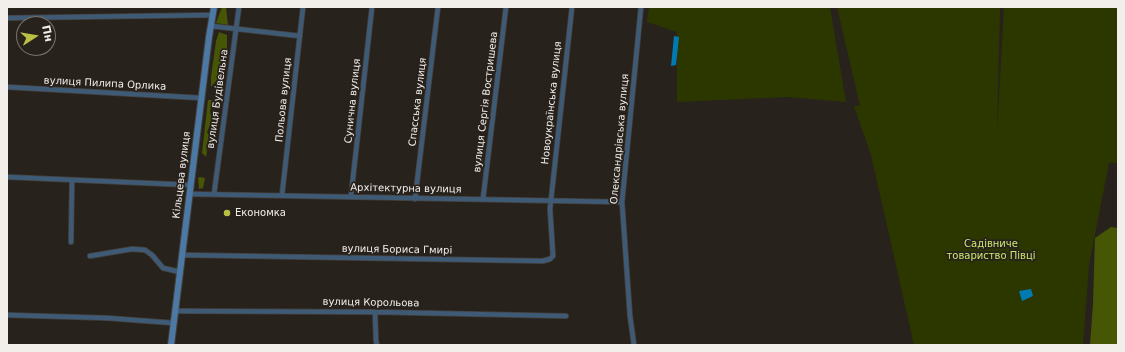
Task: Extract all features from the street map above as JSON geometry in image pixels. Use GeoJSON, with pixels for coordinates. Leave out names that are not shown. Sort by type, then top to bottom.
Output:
{"type":"FeatureCollection","features":[{"type":"Feature","properties":{"kind":"main road","name":"Кільцева вулиця"},"geometry":{"type":"LineString","coordinates":[[171,345],[214,7]]}},
{"type":"Feature","properties":{"kind":"street","name":"вулиця Будівельна"},"geometry":{"type":"LineString","coordinates":[[214,194],[239,7]]}},
{"type":"Feature","properties":{"kind":"street","name":"Польова вулиця"},"geometry":{"type":"LineString","coordinates":[[282,195],[303,7]]}},
{"type":"Feature","properties":{"kind":"street","name":"Сунична вулиця"},"geometry":{"type":"LineString","coordinates":[[351,196],[372,7]]}},
{"type":"Feature","properties":{"kind":"street","name":"Спасська вулиця"},"geometry":{"type":"LineString","coordinates":[[415,199],[438,7]]}},
{"type":"Feature","properties":{"kind":"street","name":"вулиця Сергія Востришева"},"geometry":{"type":"LineString","coordinates":[[484,199],[506,7]]}},
{"type":"Feature","properties":{"kind":"street","name":"Новоукраїнська вулиця"},"geometry":{"type":"LineString","coordinates":[[551,200],[572,7]]}},
{"type":"Feature","properties":{"kind":"street","name":"Олександрівська вулиця"},"geometry":{"type":"LineString","coordinates":[[634,345],[630,316],[622,202],[641,7]]}},
{"type":"Feature","properties":{"kind":"street"},"geometry":{"type":"LineString","coordinates":[[7,18],[212,15]]}},
{"type":"Feature","properties":{"kind":"street"},"geometry":{"type":"LineString","coordinates":[[211,26],[300,36]]}},
{"type":"Feature","properties":{"kind":"street","name":"вулиця Пилипа Орлика"},"geometry":{"type":"LineString","coordinates":[[7,87],[202,98]]}},
{"type":"Feature","properties":{"kind":"street"},"geometry":{"type":"LineString","coordinates":[[7,177],[191,185]]}},
{"type":"Feature","properties":{"kind":"street"},"geometry":{"type":"LineString","coordinates":[[71,242],[72,180]]}},
{"type":"Feature","properties":{"kind":"street","name":"Архітектурна вулиця"},"geometry":{"type":"LineString","coordinates":[[190,194],[622,202]]}},
{"type":"Feature","properties":{"kind":"street","name":"вулиця Бориса Гмирі"},"geometry":{"type":"LineString","coordinates":[[183,255],[544,261],[553,256],[550,209],[551,200]]}},
{"type":"Feature","properties":{"kind":"street"},"geometry":{"type":"LineString","coordinates":[[90,256],[132,249],[145,250],[152,255],[163,268],[180,272]]}},
{"type":"Feature","properties":{"kind":"street","name":"вулиця Корольова"},"geometry":{"type":"LineString","coordinates":[[175,311],[376,312],[566,316]]}},
{"type":"Feature","properties":{"kind":"street"},"geometry":{"type":"LineString","coordinates":[[376,312],[377,345]]}},
{"type":"Feature","properties":{"kind":"street"},"geometry":{"type":"LineString","coordinates":[[7,315],[107,318],[174,323]]}},
{"type":"Feature","properties":{"kind":"green space"},"geometry":{"type":"Polygon","coordinates":[[[222,7],[226,7],[228,25],[216,23],[222,7]]]}},
{"type":"Feature","properties":{"kind":"green space"},"geometry":{"type":"Polygon","coordinates":[[[649,7],[830,7],[846,102],[788,97],[677,102],[677,32],[647,22],[649,7]]]}},
{"type":"Feature","properties":{"kind":"green space","name":"Садівниче товариство Півці"},"geometry":{"type":"Polygon","coordinates":[[[837,7],[1000,7],[997,134],[1004,7],[1118,7],[1118,163],[1109,163],[1089,265],[1083,345],[914,345],[871,155],[854,106],[860,106],[837,7]]]}},
{"type":"Feature","properties":{"kind":"green space"},"geometry":{"type":"Polygon","coordinates":[[[219,32],[227,35],[227,50],[218,68],[220,76],[211,87],[216,41],[219,32]]]}},
{"type":"Feature","properties":{"kind":"green space"},"geometry":{"type":"Polygon","coordinates":[[[208,100],[212,100],[210,112],[212,120],[207,132],[209,139],[206,146],[206,157],[202,153],[208,100]]]}},
{"type":"Feature","properties":{"kind":"green space"},"geometry":{"type":"Polygon","coordinates":[[[198,178],[205,178],[203,188],[199,189],[198,178]]]}},
{"type":"Feature","properties":{"kind":"green space"},"geometry":{"type":"Polygon","coordinates":[[[1111,227],[1118,228],[1117,345],[1090,345],[1095,238],[1111,227]]]}},
{"type":"Feature","properties":{"kind":"water"},"geometry":{"type":"Polygon","coordinates":[[[674,36],[679,37],[676,65],[671,66],[674,36]]]}},
{"type":"Feature","properties":{"kind":"water"},"geometry":{"type":"Polygon","coordinates":[[[1031,289],[1033,296],[1022,301],[1019,291],[1031,289]]]}},
{"type":"Feature","properties":{"kind":"place","name":"Економка"},"geometry":{"type":"Point","coordinates":[227,213]}}]}
